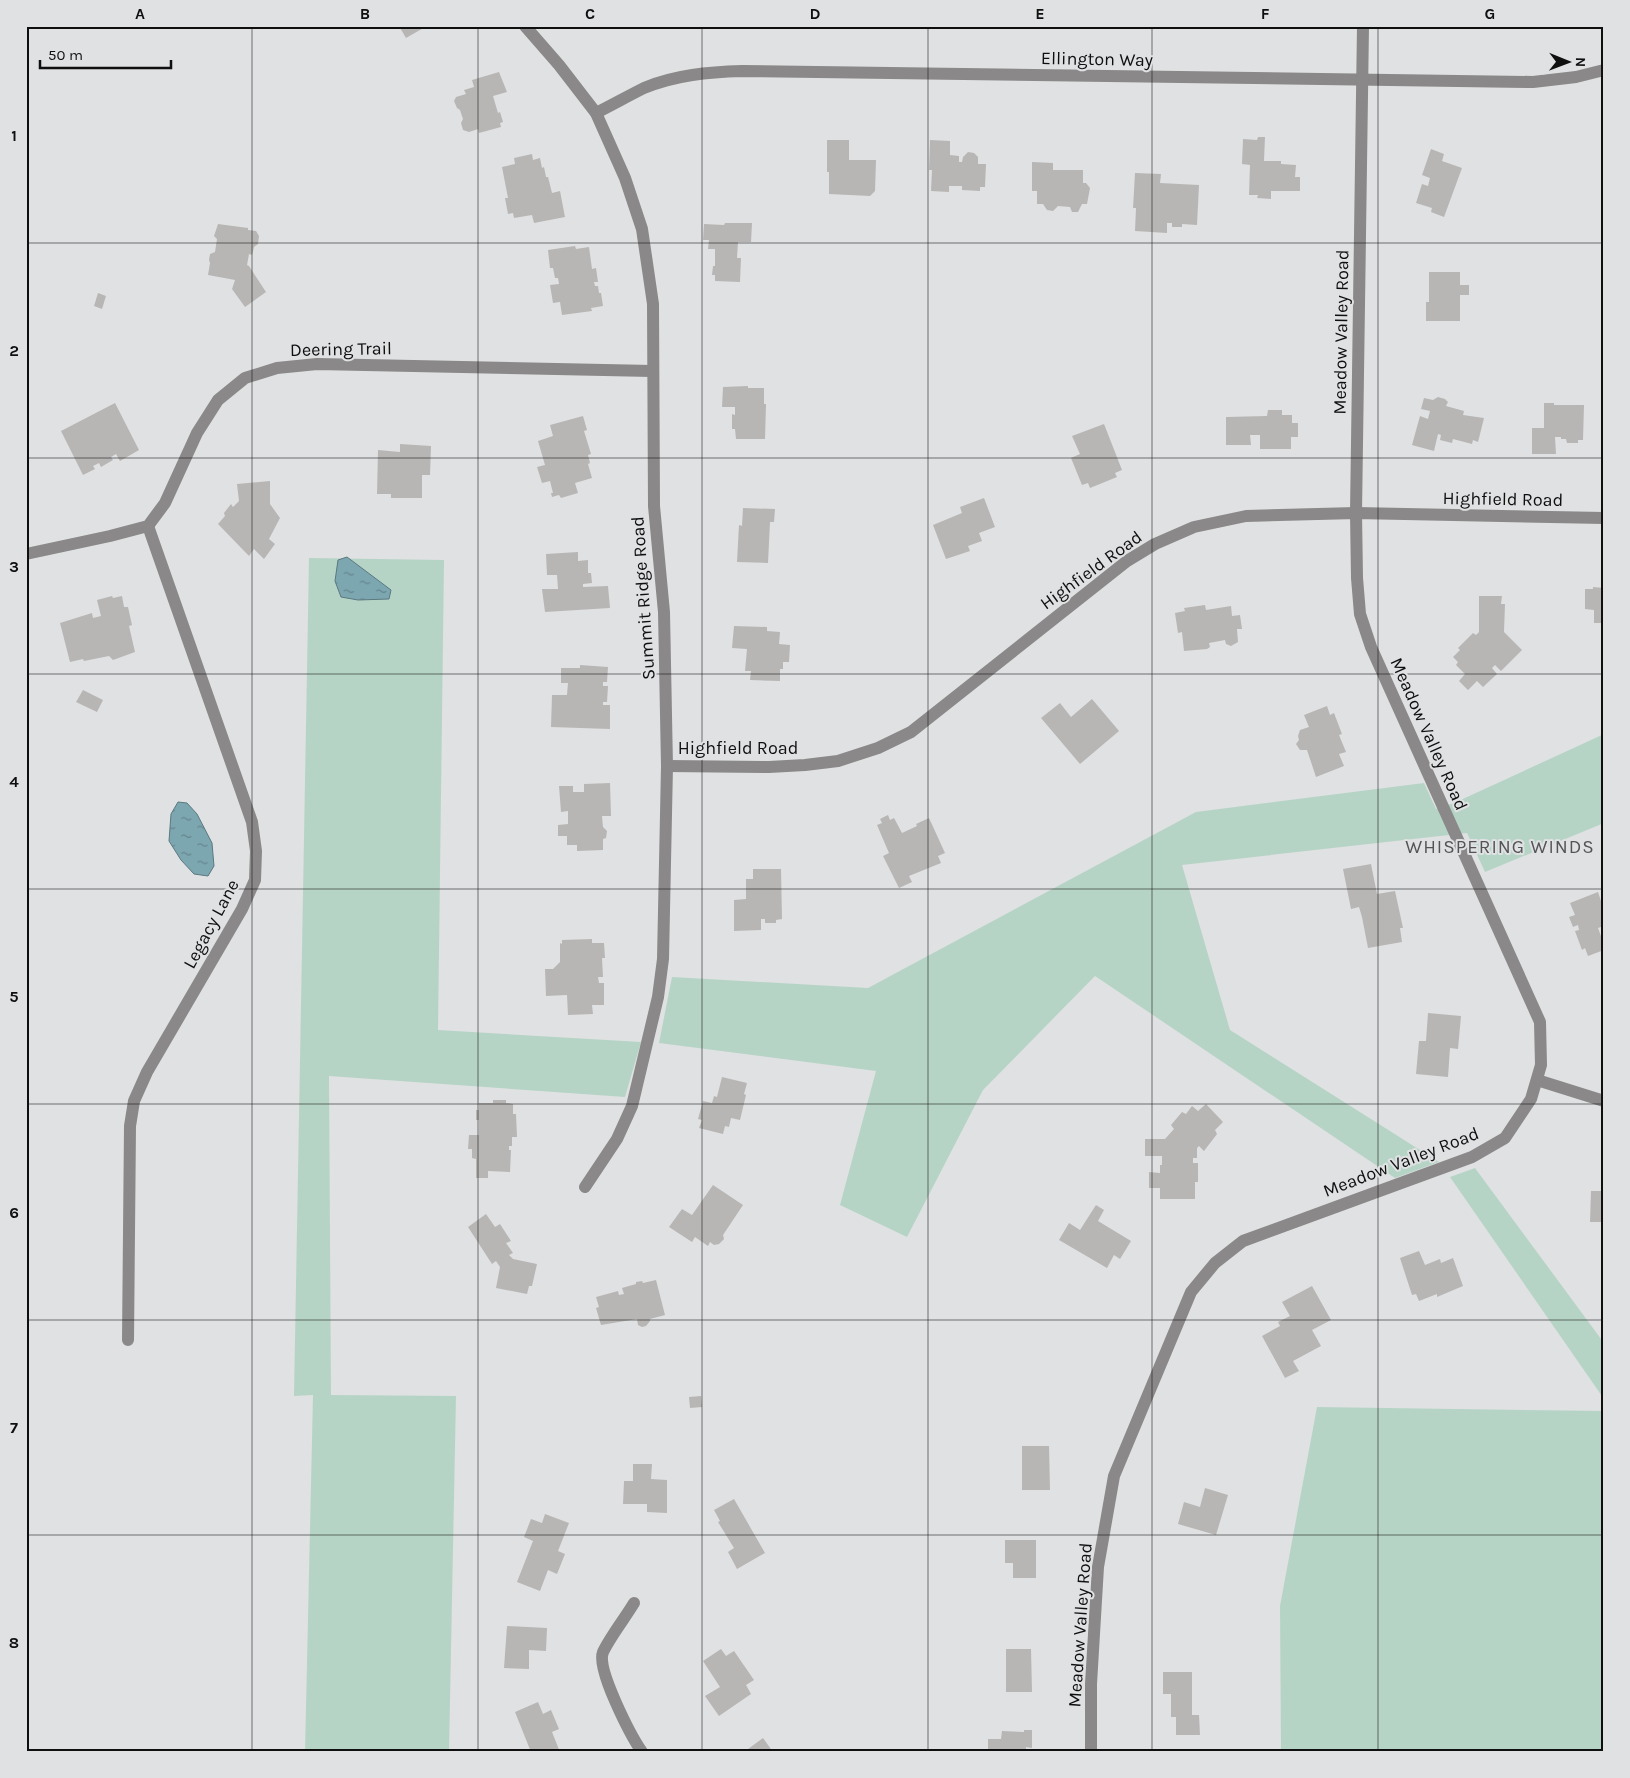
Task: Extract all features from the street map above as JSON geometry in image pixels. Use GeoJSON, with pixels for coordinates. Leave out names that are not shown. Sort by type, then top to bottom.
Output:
{"type":"FeatureCollection","features":[{"type":"Feature","properties":{"kind":"street","name":"Summit Ridge Road"},"geometry":{"type":"LineString","coordinates":[[525,26],[559,65],[596,113],[625,178],[642,229],[653,304],[654,506],[664,612],[667,766],[663,959],[658,997],[632,1106],[617,1139],[585,1187]]}},
{"type":"Feature","properties":{"kind":"street","name":"Meadow Valley Road"},"geometry":{"type":"LineString","coordinates":[[1091,1752],[1091,1684],[1098,1567],[1114,1476],[1191,1292],[1215,1263],[1243,1241],[1472,1157],[1505,1138],[1531,1099],[1542,1065],[1540,1022],[1371,647],[1360,614],[1357,578],[1356,513],[1363,26]]}},
{"type":"Feature","properties":{"kind":"street","name":"Ellington Way"},"geometry":{"type":"LineString","coordinates":[[596,113],[645,88],[675,78],[709,72],[1533,82],[1576,77],[1604,70]]}},
{"type":"Feature","properties":{"kind":"street","name":"Deering Trail"},"geometry":{"type":"LineString","coordinates":[[148,526],[165,503],[197,434],[218,400],[245,378],[277,368],[316,364],[652,371]]}},
{"type":"Feature","properties":{"kind":"street","name":"Highfield Road"},"geometry":{"type":"LineString","coordinates":[[667,766],[768,767],[805,765],[838,761],[878,748],[910,732],[1127,561],[1155,544],[1194,527],[1246,516],[1356,513],[1604,518]]}},
{"type":"Feature","properties":{"kind":"street"},"geometry":{"type":"LineString","coordinates":[[26,554],[148,526]]}},
{"type":"Feature","properties":{"kind":"street","name":"Legacy Lane"},"geometry":{"type":"LineString","coordinates":[[128,1340],[130,1126],[134,1101],[147,1072],[242,909],[255,880],[256,851],[252,822],[148,526]]}},
{"type":"Feature","properties":{"kind":"street"},"geometry":{"type":"LineString","coordinates":[[1537,1080],[1604,1101]]}},
{"type":"Feature","properties":{"kind":"street"},"geometry":{"type":"LineString","coordinates":[[634,1603],[602,1654],[602,1666],[634,1740],[642,1752]]}},
{"type":"Feature","properties":{"kind":"green space"},"geometry":{"type":"Polygon","coordinates":[[[309,558],[444,560],[438,1030],[641,1042],[625,1097],[329,1076],[331,1395],[456,1396],[449,1752],[305,1752],[313,1395],[294,1396],[309,558]]]}},
{"type":"Feature","properties":{"kind":"green space"},"geometry":{"type":"Polygon","coordinates":[[[1604,734],[1604,823],[1485,872],[1467,833],[1182,865],[1230,1030],[1439,1162],[1395,1178],[1095,976],[983,1090],[907,1237],[840,1205],[876,1071],[659,1043],[672,977],[868,988],[1196,812],[1424,783],[1436,809],[1454,803],[1604,734]]]}},
{"type":"Feature","properties":{"kind":"green space"},"geometry":{"type":"Polygon","coordinates":[[[1475,1168],[1604,1343],[1604,1399],[1450,1177],[1475,1168]]]}},
{"type":"Feature","properties":{"kind":"green space"},"geometry":{"type":"Polygon","coordinates":[[[1317,1407],[1604,1411],[1604,1752],[1281,1752],[1280,1606],[1317,1407]]]}},
{"type":"Feature","properties":{"kind":"water"},"geometry":{"type":"Polygon","coordinates":[[[347,557],[391,590],[389,599],[358,600],[341,597],[335,581],[338,560],[347,557]]]}},
{"type":"Feature","properties":{"kind":"water"},"geometry":{"type":"Polygon","coordinates":[[[178,802],[187,803],[197,814],[212,843],[214,866],[208,876],[194,874],[181,860],[169,841],[171,814],[178,802]]]}},
{"type":"Feature","properties":{"kind":"building"},"geometry":{"type":"Polygon","coordinates":[[[399,26],[427,26],[406,38],[399,26]]]}},
{"type":"Feature","properties":{"kind":"building"},"geometry":{"type":"Polygon","coordinates":[[[499,72],[507,92],[493,96],[503,122],[500,123],[501,127],[479,133],[478,129],[469,132],[463,130],[461,123],[463,119],[454,101],[456,97],[466,94],[464,90],[474,87],[472,80],[499,72]]]}},
{"type":"Feature","properties":{"kind":"building"},"geometry":{"type":"Polygon","coordinates":[[[1258,137],[1265,137],[1264,161],[1281,161],[1281,164],[1296,165],[1295,177],[1300,177],[1300,191],[1271,191],[1271,199],[1257,198],[1258,195],[1249,195],[1250,165],[1242,164],[1243,139],[1257,140],[1258,137]]]}},
{"type":"Feature","properties":{"kind":"building"},"geometry":{"type":"Polygon","coordinates":[[[827,140],[849,140],[849,160],[876,160],[875,191],[870,196],[829,194],[827,140]]]}},
{"type":"Feature","properties":{"kind":"building"},"geometry":{"type":"Polygon","coordinates":[[[930,140],[950,141],[950,155],[959,156],[959,162],[962,162],[963,157],[968,152],[974,153],[978,157],[978,164],[986,164],[985,187],[980,187],[980,191],[962,190],[962,186],[949,186],[949,192],[931,191],[932,170],[929,170],[930,140]]]}},
{"type":"Feature","properties":{"kind":"building"},"geometry":{"type":"Polygon","coordinates":[[[1431,149],[1444,154],[1442,161],[1462,168],[1444,217],[1431,212],[1432,208],[1416,203],[1422,184],[1428,186],[1430,178],[1422,175],[1431,149]]]}},
{"type":"Feature","properties":{"kind":"building"},"geometry":{"type":"Polygon","coordinates":[[[532,154],[533,160],[540,158],[552,193],[560,191],[565,217],[534,223],[532,215],[514,218],[513,213],[508,214],[505,198],[508,198],[502,167],[515,164],[514,158],[532,154]]]}},
{"type":"Feature","properties":{"kind":"building"},"geometry":{"type":"Polygon","coordinates":[[[1032,162],[1053,163],[1053,170],[1083,170],[1083,183],[1086,183],[1090,188],[1087,204],[1082,204],[1078,212],[1072,212],[1070,207],[1058,206],[1053,211],[1047,210],[1043,204],[1037,204],[1037,191],[1032,191],[1032,162]]]}},
{"type":"Feature","properties":{"kind":"building"},"geometry":{"type":"Polygon","coordinates":[[[1135,173],[1161,174],[1160,183],[1199,185],[1197,225],[1182,224],[1182,227],[1172,227],[1172,223],[1167,223],[1167,233],[1135,231],[1136,208],[1133,208],[1135,173]]]}},
{"type":"Feature","properties":{"kind":"building"},"geometry":{"type":"Polygon","coordinates":[[[725,223],[752,223],[751,242],[738,242],[737,258],[741,258],[740,282],[715,281],[715,275],[712,275],[713,266],[715,266],[715,249],[708,249],[709,240],[703,240],[704,224],[724,225],[725,223]]]}},
{"type":"Feature","properties":{"kind":"building"},"geometry":{"type":"Polygon","coordinates":[[[218,224],[248,228],[248,230],[256,231],[259,236],[258,244],[254,247],[252,255],[249,254],[247,265],[266,292],[245,307],[232,289],[235,280],[208,275],[210,254],[215,252],[217,239],[214,236],[218,224]]]}},
{"type":"Feature","properties":{"kind":"building"},"geometry":{"type":"Polygon","coordinates":[[[575,246],[576,249],[589,247],[592,269],[596,268],[598,282],[594,282],[595,286],[598,286],[599,293],[601,293],[603,306],[591,308],[592,311],[562,315],[560,302],[553,303],[550,285],[559,284],[558,278],[555,278],[553,268],[550,268],[548,250],[575,246]]]}},
{"type":"Feature","properties":{"kind":"building"},"geometry":{"type":"Polygon","coordinates":[[[1429,272],[1460,272],[1460,285],[1469,285],[1469,295],[1460,295],[1460,321],[1426,321],[1426,302],[1429,302],[1429,272]]]}},
{"type":"Feature","properties":{"kind":"building"},"geometry":{"type":"Polygon","coordinates":[[[98,293],[106,296],[102,309],[94,306],[98,293]]]}},
{"type":"Feature","properties":{"kind":"building"},"geometry":{"type":"Polygon","coordinates":[[[748,386],[748,388],[764,388],[764,404],[766,404],[765,439],[736,439],[735,429],[732,429],[732,414],[735,415],[735,407],[722,407],[723,387],[748,386]]]}},
{"type":"Feature","properties":{"kind":"building"},"geometry":{"type":"Polygon","coordinates":[[[1438,397],[1448,402],[1446,406],[1464,411],[1463,415],[1484,418],[1478,442],[1473,440],[1472,444],[1453,439],[1452,443],[1440,440],[1441,435],[1438,434],[1434,451],[1412,445],[1420,416],[1428,419],[1430,411],[1421,409],[1424,398],[1433,400],[1438,397]]]}},
{"type":"Feature","properties":{"kind":"building"},"geometry":{"type":"Polygon","coordinates":[[[115,403],[139,450],[120,461],[116,454],[111,457],[113,460],[101,467],[99,463],[93,466],[95,469],[83,475],[61,431],[115,403]]]}},
{"type":"Feature","properties":{"kind":"building"},"geometry":{"type":"Polygon","coordinates":[[[1544,403],[1584,405],[1583,440],[1578,440],[1578,443],[1567,443],[1566,439],[1555,437],[1556,454],[1532,454],[1532,428],[1544,428],[1544,403]]]}},
{"type":"Feature","properties":{"kind":"building"},"geometry":{"type":"Polygon","coordinates":[[[1268,410],[1282,410],[1282,415],[1292,415],[1292,423],[1298,423],[1298,437],[1291,437],[1291,449],[1260,449],[1260,435],[1250,435],[1251,445],[1226,445],[1226,417],[1267,416],[1268,410]]]}},
{"type":"Feature","properties":{"kind":"building"},"geometry":{"type":"Polygon","coordinates":[[[583,416],[587,430],[584,431],[591,454],[588,455],[590,463],[588,464],[592,478],[575,483],[578,493],[561,498],[559,495],[552,497],[550,481],[542,483],[537,467],[545,465],[538,441],[553,436],[550,425],[583,416]]]}},
{"type":"Feature","properties":{"kind":"building"},"geometry":{"type":"Polygon","coordinates":[[[1104,424],[1122,470],[1115,473],[1117,477],[1090,488],[1088,483],[1082,485],[1071,458],[1080,454],[1072,436],[1104,424]]]}},
{"type":"Feature","properties":{"kind":"building"},"geometry":{"type":"Polygon","coordinates":[[[400,444],[431,446],[430,475],[422,475],[422,498],[391,498],[391,494],[377,494],[378,450],[400,452],[400,444]]]}},
{"type":"Feature","properties":{"kind":"building"},"geometry":{"type":"Polygon","coordinates":[[[270,481],[270,504],[280,518],[269,539],[275,544],[264,559],[254,549],[249,556],[218,524],[225,516],[224,513],[231,504],[233,507],[239,501],[237,484],[270,481]]]}},
{"type":"Feature","properties":{"kind":"building"},"geometry":{"type":"Polygon","coordinates":[[[984,498],[995,527],[979,533],[982,541],[968,546],[970,551],[946,559],[933,525],[962,513],[960,507],[984,498]]]}},
{"type":"Feature","properties":{"kind":"building"},"geometry":{"type":"Polygon","coordinates":[[[743,508],[775,509],[774,522],[770,522],[768,563],[737,562],[739,525],[742,526],[743,508]]]}},
{"type":"Feature","properties":{"kind":"building"},"geometry":{"type":"Polygon","coordinates":[[[578,552],[578,561],[588,560],[588,573],[591,573],[592,583],[583,584],[583,587],[608,586],[610,608],[545,612],[542,589],[558,589],[557,575],[547,575],[546,554],[578,552]]]}},
{"type":"Feature","properties":{"kind":"building"},"geometry":{"type":"Polygon","coordinates":[[[1593,587],[1604,588],[1604,623],[1594,623],[1594,610],[1585,609],[1585,589],[1593,589],[1593,587]]]}},
{"type":"Feature","properties":{"kind":"building"},"geometry":{"type":"Polygon","coordinates":[[[112,596],[113,598],[122,596],[124,607],[128,607],[132,625],[129,626],[135,652],[113,660],[109,656],[70,662],[60,623],[92,613],[93,618],[101,616],[97,600],[112,596]]]}},
{"type":"Feature","properties":{"kind":"building"},"geometry":{"type":"Polygon","coordinates":[[[1479,596],[1502,596],[1501,604],[1505,604],[1504,632],[1522,650],[1501,671],[1495,665],[1492,668],[1497,674],[1483,687],[1477,681],[1468,690],[1459,681],[1465,674],[1456,665],[1458,662],[1453,657],[1460,650],[1458,648],[1473,633],[1476,635],[1479,632],[1479,596]]]}},
{"type":"Feature","properties":{"kind":"building"},"geometry":{"type":"Polygon","coordinates":[[[1205,605],[1206,610],[1231,606],[1232,616],[1240,615],[1242,629],[1237,629],[1238,642],[1231,646],[1226,644],[1225,640],[1209,643],[1210,647],[1207,649],[1184,651],[1182,632],[1178,633],[1175,613],[1185,611],[1184,608],[1205,605]]]}},
{"type":"Feature","properties":{"kind":"building"},"geometry":{"type":"Polygon","coordinates":[[[734,626],[767,627],[767,631],[780,632],[779,644],[790,645],[789,662],[783,662],[783,669],[780,669],[780,681],[750,680],[751,671],[745,671],[747,649],[732,648],[734,626]]]}},
{"type":"Feature","properties":{"kind":"building"},"geometry":{"type":"Polygon","coordinates":[[[580,665],[608,667],[607,682],[603,682],[603,686],[608,686],[607,702],[603,702],[603,705],[610,705],[610,729],[551,727],[552,695],[567,695],[568,683],[561,683],[561,668],[580,668],[580,665]]]}},
{"type":"Feature","properties":{"kind":"building"},"geometry":{"type":"Polygon","coordinates":[[[83,690],[103,700],[97,712],[76,702],[83,690]]]}},
{"type":"Feature","properties":{"kind":"building"},"geometry":{"type":"Polygon","coordinates":[[[1092,699],[1119,731],[1080,764],[1041,718],[1060,703],[1071,717],[1092,699]]]}},
{"type":"Feature","properties":{"kind":"building"},"geometry":{"type":"Polygon","coordinates":[[[1327,706],[1330,715],[1334,713],[1342,734],[1339,735],[1346,752],[1339,754],[1344,766],[1316,777],[1307,750],[1300,750],[1296,744],[1299,740],[1300,730],[1309,727],[1304,715],[1327,706]]]}},
{"type":"Feature","properties":{"kind":"building"},"geometry":{"type":"Polygon","coordinates":[[[610,783],[611,816],[602,816],[603,827],[607,831],[606,838],[603,839],[603,850],[577,851],[577,845],[567,845],[567,836],[558,836],[558,825],[568,824],[568,811],[561,812],[559,786],[573,786],[573,792],[584,792],[584,784],[610,783]]]}},
{"type":"Feature","properties":{"kind":"building"},"geometry":{"type":"Polygon","coordinates":[[[888,815],[890,820],[894,818],[902,833],[929,818],[945,853],[938,856],[941,863],[909,876],[912,882],[899,888],[883,856],[889,853],[877,825],[882,823],[880,819],[888,815]]]}},
{"type":"Feature","properties":{"kind":"building"},"geometry":{"type":"Polygon","coordinates":[[[1371,864],[1377,894],[1395,891],[1403,928],[1400,928],[1402,942],[1368,948],[1359,907],[1351,909],[1343,869],[1371,864]]]}},
{"type":"Feature","properties":{"kind":"building"},"geometry":{"type":"Polygon","coordinates":[[[753,869],[781,869],[782,919],[776,920],[776,923],[765,923],[765,919],[761,919],[761,930],[734,931],[734,900],[746,899],[746,879],[753,879],[753,869]]]}},
{"type":"Feature","properties":{"kind":"building"},"geometry":{"type":"Polygon","coordinates":[[[1598,892],[1601,901],[1604,900],[1604,926],[1598,928],[1602,939],[1604,938],[1604,950],[1588,956],[1585,948],[1582,950],[1575,931],[1579,930],[1578,925],[1573,927],[1569,917],[1575,915],[1570,903],[1598,892]]]}},
{"type":"Feature","properties":{"kind":"building"},"geometry":{"type":"Polygon","coordinates":[[[592,939],[592,943],[604,943],[605,958],[602,958],[603,977],[598,977],[599,983],[604,983],[604,1005],[592,1005],[593,1014],[568,1015],[567,995],[546,996],[545,969],[553,969],[560,962],[560,943],[562,944],[562,940],[592,939]]]}},
{"type":"Feature","properties":{"kind":"building"},"geometry":{"type":"Polygon","coordinates":[[[1428,1013],[1461,1016],[1458,1049],[1450,1048],[1448,1077],[1416,1074],[1419,1041],[1426,1041],[1428,1013]]]}},
{"type":"Feature","properties":{"kind":"building"},"geometry":{"type":"Polygon","coordinates":[[[722,1077],[747,1083],[740,1120],[731,1118],[729,1127],[725,1126],[723,1134],[699,1128],[702,1120],[698,1119],[703,1101],[712,1103],[714,1096],[717,1097],[722,1077]]]}},
{"type":"Feature","properties":{"kind":"building"},"geometry":{"type":"Polygon","coordinates":[[[493,1100],[506,1100],[506,1103],[513,1104],[513,1114],[516,1114],[517,1137],[512,1137],[512,1146],[509,1146],[509,1150],[511,1150],[510,1172],[488,1171],[488,1178],[476,1178],[476,1159],[472,1158],[472,1149],[468,1149],[469,1135],[479,1135],[479,1120],[476,1120],[476,1110],[479,1110],[479,1103],[493,1103],[493,1100]]]}},
{"type":"Feature","properties":{"kind":"building"},"geometry":{"type":"Polygon","coordinates":[[[1206,1104],[1223,1122],[1215,1130],[1217,1134],[1204,1151],[1199,1146],[1197,1148],[1197,1158],[1193,1158],[1193,1163],[1198,1163],[1198,1182],[1195,1182],[1195,1199],[1160,1199],[1160,1188],[1149,1188],[1149,1172],[1160,1173],[1162,1156],[1145,1156],[1145,1139],[1165,1139],[1174,1129],[1171,1125],[1182,1112],[1186,1114],[1192,1106],[1198,1111],[1206,1104]]]}},
{"type":"Feature","properties":{"kind":"building"},"geometry":{"type":"Polygon","coordinates":[[[713,1185],[743,1205],[723,1235],[724,1239],[719,1244],[714,1245],[710,1242],[708,1246],[695,1237],[692,1242],[669,1227],[682,1209],[692,1215],[713,1185]]]}},
{"type":"Feature","properties":{"kind":"building"},"geometry":{"type":"Polygon","coordinates":[[[1591,1191],[1604,1191],[1604,1222],[1590,1222],[1591,1191]]]}},
{"type":"Feature","properties":{"kind":"building"},"geometry":{"type":"Polygon","coordinates":[[[1096,1205],[1104,1210],[1098,1221],[1131,1241],[1120,1259],[1114,1255],[1107,1268],[1059,1240],[1069,1223],[1080,1230],[1096,1205]]]}},
{"type":"Feature","properties":{"kind":"building"},"geometry":{"type":"Polygon","coordinates":[[[486,1214],[495,1227],[500,1224],[511,1241],[506,1243],[513,1253],[509,1255],[513,1259],[537,1264],[532,1286],[529,1286],[527,1294],[496,1288],[500,1267],[496,1261],[492,1264],[468,1227],[486,1214]]]}},
{"type":"Feature","properties":{"kind":"building"},"geometry":{"type":"Polygon","coordinates":[[[1419,1251],[1425,1265],[1440,1259],[1441,1263],[1453,1258],[1463,1286],[1437,1297],[1437,1294],[1419,1301],[1416,1294],[1412,1295],[1400,1258],[1419,1251]]]}},
{"type":"Feature","properties":{"kind":"building"},"geometry":{"type":"Polygon","coordinates":[[[656,1280],[665,1315],[650,1319],[646,1326],[642,1327],[638,1325],[637,1319],[601,1325],[596,1308],[599,1307],[596,1297],[618,1291],[619,1295],[624,1294],[622,1288],[636,1284],[636,1282],[642,1281],[643,1283],[656,1280]]]}},
{"type":"Feature","properties":{"kind":"building"},"geometry":{"type":"Polygon","coordinates":[[[1312,1286],[1331,1320],[1312,1330],[1321,1346],[1293,1361],[1299,1371],[1285,1378],[1262,1336],[1280,1326],[1278,1322],[1290,1316],[1282,1302],[1312,1286]]]}},
{"type":"Feature","properties":{"kind":"building"},"geometry":{"type":"Polygon","coordinates":[[[701,1396],[702,1407],[690,1408],[689,1397],[701,1396]]]}},
{"type":"Feature","properties":{"kind":"building"},"geometry":{"type":"Polygon","coordinates":[[[1022,1446],[1049,1446],[1050,1490],[1022,1490],[1022,1446]]]}},
{"type":"Feature","properties":{"kind":"building"},"geometry":{"type":"Polygon","coordinates":[[[633,1464],[652,1464],[651,1479],[667,1480],[667,1513],[647,1512],[647,1504],[623,1504],[624,1481],[633,1481],[633,1464]]]}},
{"type":"Feature","properties":{"kind":"building"},"geometry":{"type":"Polygon","coordinates":[[[1205,1488],[1228,1495],[1216,1535],[1178,1524],[1184,1502],[1200,1507],[1205,1488]]]}},
{"type":"Feature","properties":{"kind":"building"},"geometry":{"type":"Polygon","coordinates":[[[734,1499],[765,1553],[737,1569],[728,1552],[734,1548],[718,1522],[720,1521],[714,1510],[734,1499]]]}},
{"type":"Feature","properties":{"kind":"building"},"geometry":{"type":"Polygon","coordinates":[[[545,1514],[569,1523],[558,1551],[565,1554],[557,1574],[548,1570],[540,1591],[517,1582],[533,1541],[524,1537],[531,1519],[542,1523],[545,1514]]]}},
{"type":"Feature","properties":{"kind":"building"},"geometry":{"type":"Polygon","coordinates":[[[1005,1540],[1036,1540],[1036,1578],[1013,1578],[1013,1563],[1005,1563],[1005,1540]]]}},
{"type":"Feature","properties":{"kind":"building"},"geometry":{"type":"Polygon","coordinates":[[[507,1626],[547,1628],[546,1651],[529,1650],[529,1669],[504,1668],[507,1626]]]}},
{"type":"Feature","properties":{"kind":"building"},"geometry":{"type":"Polygon","coordinates":[[[721,1649],[726,1656],[734,1651],[754,1680],[746,1685],[751,1694],[719,1716],[705,1696],[720,1687],[703,1661],[721,1649]]]}},
{"type":"Feature","properties":{"kind":"building"},"geometry":{"type":"Polygon","coordinates":[[[1006,1649],[1031,1649],[1032,1692],[1006,1692],[1006,1649]]]}},
{"type":"Feature","properties":{"kind":"building"},"geometry":{"type":"Polygon","coordinates":[[[1163,1672],[1192,1672],[1192,1715],[1199,1715],[1200,1735],[1176,1735],[1176,1717],[1171,1717],[1171,1694],[1163,1694],[1163,1672]]]}},
{"type":"Feature","properties":{"kind":"building"},"geometry":{"type":"Polygon","coordinates":[[[538,1702],[543,1714],[551,1710],[559,1729],[552,1732],[560,1752],[531,1752],[515,1712],[538,1702]]]}},
{"type":"Feature","properties":{"kind":"building"},"geometry":{"type":"Polygon","coordinates":[[[1024,1730],[1032,1730],[1032,1748],[1026,1747],[1026,1752],[988,1752],[988,1739],[1001,1739],[1002,1731],[1024,1732],[1024,1730]]]}},
{"type":"Feature","properties":{"kind":"building"},"geometry":{"type":"Polygon","coordinates":[[[763,1738],[773,1752],[744,1752],[763,1738]]]}},
{"type":"Feature","properties":{"kind":"district","name":"WHISPERING WINDS"},"geometry":{"type":"Point","coordinates":[1500,847]}}]}
